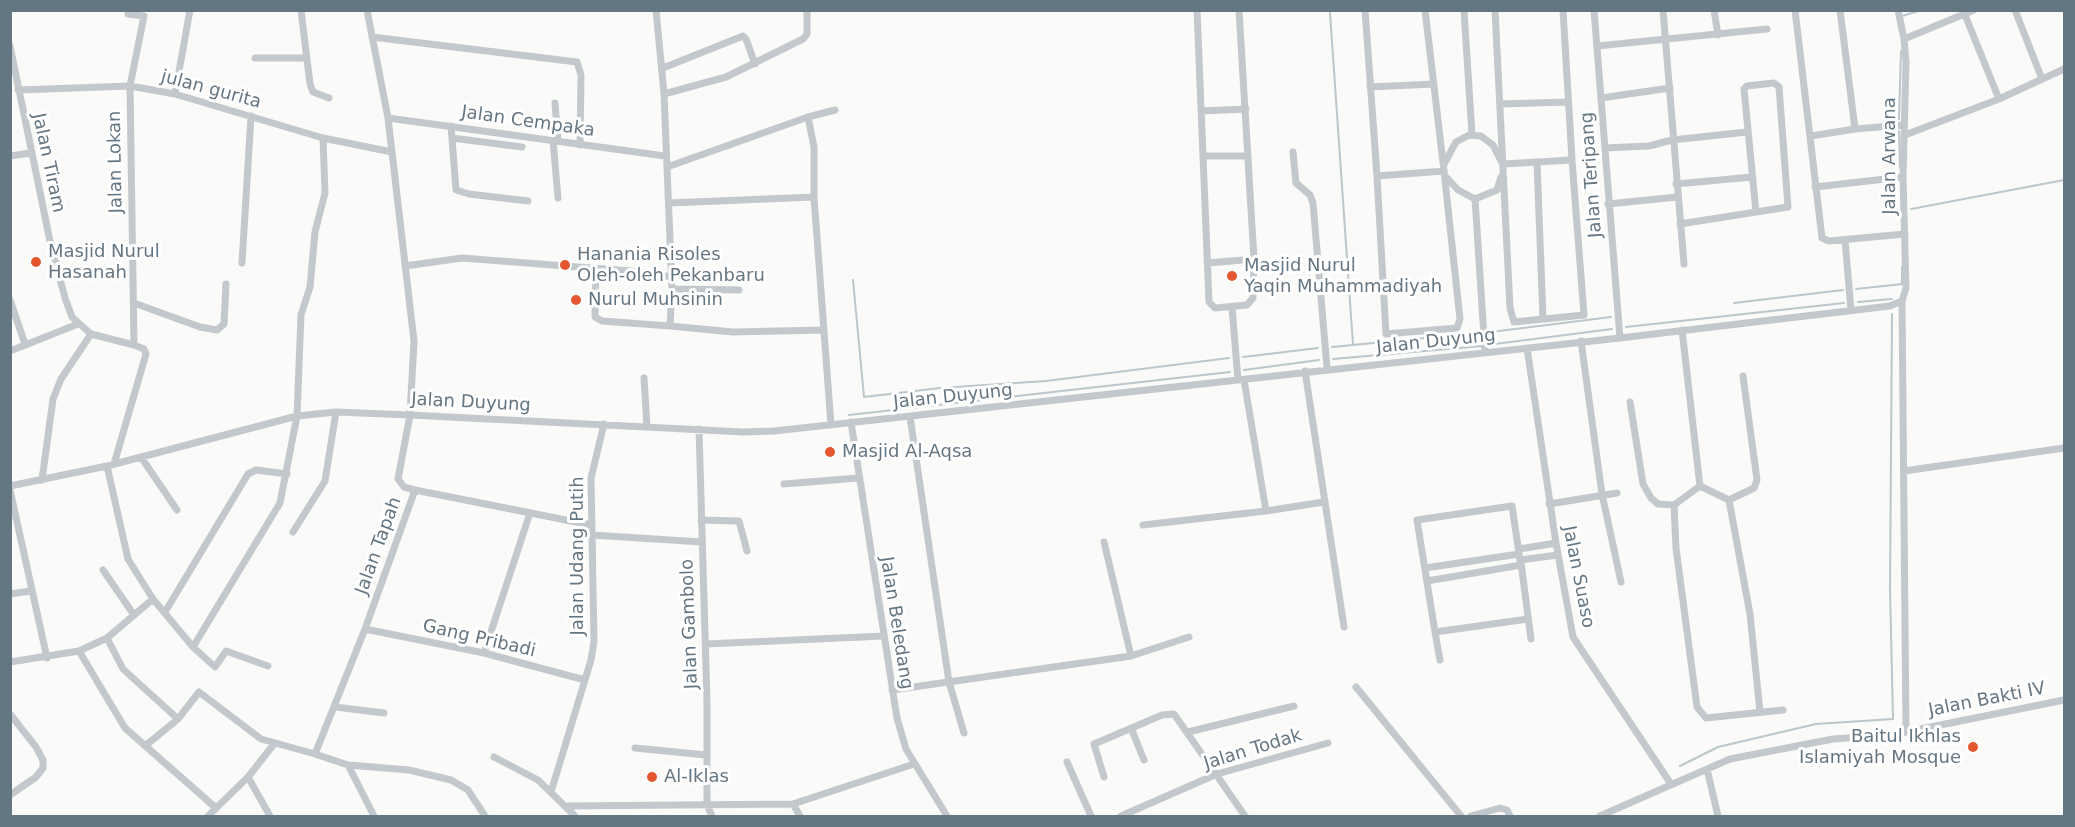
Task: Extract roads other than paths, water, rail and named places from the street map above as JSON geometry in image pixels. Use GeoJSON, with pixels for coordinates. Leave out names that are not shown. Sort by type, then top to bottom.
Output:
{"type":"FeatureCollection","features":[{"type":"Feature","properties":{"kind":"street","name":"Jalan Lokan"},"geometry":{"type":"LineString","coordinates":[[128,10],[128,14],[144,16],[130,86],[134,345]]}},
{"type":"Feature","properties":{"kind":"street"},"geometry":{"type":"LineString","coordinates":[[175,94],[190,10]]}},
{"type":"Feature","properties":{"kind":"street"},"geometry":{"type":"LineString","coordinates":[[301,10],[306,58],[313,92],[328,98]]}},
{"type":"Feature","properties":{"kind":"street","name":"Jalan Tapah"},"geometry":{"type":"LineString","coordinates":[[315,754],[365,629],[416,490],[404,487],[398,479],[410,415],[414,341],[392,153],[367,10]]}},
{"type":"Feature","properties":{"kind":"street"},"geometry":{"type":"LineString","coordinates":[[656,10],[663,68],[665,156],[669,203],[672,277],[670,326]]}},
{"type":"Feature","properties":{"kind":"street"},"geometry":{"type":"LineString","coordinates":[[664,94],[708,84],[755,64],[803,39],[807,34],[807,10]]}},
{"type":"Feature","properties":{"kind":"street"},"geometry":{"type":"LineString","coordinates":[[1197,10],[1210,304],[1215,308],[1247,305],[1252,301],[1254,259],[1239,10]]}},
{"type":"Feature","properties":{"kind":"street"},"geometry":{"type":"LineString","coordinates":[[1365,10],[1386,334],[1457,328],[1460,319],[1425,10]]}},
{"type":"Feature","properties":{"kind":"street"},"geometry":{"type":"LineString","coordinates":[[1464,10],[1473,135]]}},
{"type":"Feature","properties":{"kind":"street"},"geometry":{"type":"LineString","coordinates":[[1495,10],[1510,308],[1514,322],[1584,315],[1563,10]]}},
{"type":"Feature","properties":{"kind":"street","name":"Jalan Teripang"},"geometry":{"type":"LineString","coordinates":[[1594,10],[1620,338]]}},
{"type":"Feature","properties":{"kind":"street"},"geometry":{"type":"LineString","coordinates":[[1663,10],[1684,264]]}},
{"type":"Feature","properties":{"kind":"street"},"geometry":{"type":"LineString","coordinates":[[1714,10],[1718,34]]}},
{"type":"Feature","properties":{"kind":"street"},"geometry":{"type":"LineString","coordinates":[[1795,10],[1822,238],[1830,241],[1905,234]]}},
{"type":"Feature","properties":{"kind":"street"},"geometry":{"type":"LineString","coordinates":[[1840,10],[1856,129]]}},
{"type":"Feature","properties":{"kind":"street","name":"Jalan Arwana"},"geometry":{"type":"LineString","coordinates":[[1898,10],[1904,39],[1903,177],[1906,288],[1902,302],[1906,732]]}},
{"type":"Feature","properties":{"kind":"street"},"geometry":{"type":"LineString","coordinates":[[1904,39],[1974,10]]}},
{"type":"Feature","properties":{"kind":"street"},"geometry":{"type":"LineString","coordinates":[[2015,10],[2042,79]]}},
{"type":"Feature","properties":{"kind":"street"},"geometry":{"type":"LineString","coordinates":[[1965,15],[1999,99]]}},
{"type":"Feature","properties":{"kind":"street"},"geometry":{"type":"LineString","coordinates":[[1597,46],[1767,29]]}},
{"type":"Feature","properties":{"kind":"street"},"geometry":{"type":"LineString","coordinates":[[663,68],[743,36],[755,64]]}},
{"type":"Feature","properties":{"kind":"street"},"geometry":{"type":"LineString","coordinates":[[372,37],[577,62],[581,75],[580,145]]}},
{"type":"Feature","properties":{"kind":"street","name":"Jalan Tiram"},"geometry":{"type":"LineString","coordinates":[[10,46],[31,153],[65,298],[78,324],[91,334]]}},
{"type":"Feature","properties":{"kind":"street"},"geometry":{"type":"LineString","coordinates":[[255,58],[306,58]]}},
{"type":"Feature","properties":{"kind":"street"},"geometry":{"type":"LineString","coordinates":[[1905,135],[1999,99],[2064,69]]}},
{"type":"Feature","properties":{"kind":"street"},"geometry":{"type":"LineString","coordinates":[[1680,224],[1756,212],[1785,210],[1788,206],[1779,87],[1776,83],[1745,88],[1747,132],[1756,212]]}},
{"type":"Feature","properties":{"kind":"street"},"geometry":{"type":"LineString","coordinates":[[1370,87],[1434,84]]}},
{"type":"Feature","properties":{"kind":"street","name":"julan gurita"},"geometry":{"type":"LineString","coordinates":[[18,90],[130,86],[175,94],[323,138],[392,153]]}},
{"type":"Feature","properties":{"kind":"street"},"geometry":{"type":"LineString","coordinates":[[1601,98],[1670,88]]}},
{"type":"Feature","properties":{"kind":"street"},"geometry":{"type":"LineString","coordinates":[[1500,104],[1568,102]]}},
{"type":"Feature","properties":{"kind":"street"},"geometry":{"type":"LineString","coordinates":[[555,103],[558,198]]}},
{"type":"Feature","properties":{"kind":"street"},"geometry":{"type":"LineString","coordinates":[[1202,111],[1246,109]]}},
{"type":"Feature","properties":{"kind":"street"},"geometry":{"type":"LineString","coordinates":[[667,167],[808,117],[835,110]]}},
{"type":"Feature","properties":{"kind":"street"},"geometry":{"type":"LineString","coordinates":[[242,263],[251,116]]}},
{"type":"Feature","properties":{"kind":"street"},"geometry":{"type":"LineString","coordinates":[[808,117],[814,147],[814,197],[831,425]]}},
{"type":"Feature","properties":{"kind":"street","name":"Jalan Cempaka"},"geometry":{"type":"LineString","coordinates":[[387,118],[665,156]]}},
{"type":"Feature","properties":{"kind":"street"},"geometry":{"type":"LineString","coordinates":[[1811,136],[1904,125]]}},
{"type":"Feature","properties":{"kind":"street"},"geometry":{"type":"LineString","coordinates":[[451,126],[455,185],[459,192],[528,201]]}},
{"type":"Feature","properties":{"kind":"street"},"geometry":{"type":"LineString","coordinates":[[492,143],[493,132]]}},
{"type":"Feature","properties":{"kind":"street"},"geometry":{"type":"LineString","coordinates":[[1605,148],[1649,146],[1672,140],[1747,132]]}},
{"type":"Feature","properties":{"kind":"street"},"geometry":{"type":"LineString","coordinates":[[1473,135],[1481,136],[1493,145],[1503,164],[1497,190],[1475,199],[1448,182],[1444,171],[1445,160],[1456,142],[1473,135]]}},
{"type":"Feature","properties":{"kind":"street"},"geometry":{"type":"LineString","coordinates":[[193,647],[280,503],[297,416],[300,325],[310,287],[315,232],[325,193],[323,138]]}},
{"type":"Feature","properties":{"kind":"street"},"geometry":{"type":"LineString","coordinates":[[452,138],[522,147]]}},
{"type":"Feature","properties":{"kind":"street"},"geometry":{"type":"LineString","coordinates":[[1293,152],[1296,183],[1310,195],[1314,203],[1327,368]]}},
{"type":"Feature","properties":{"kind":"street"},"geometry":{"type":"LineString","coordinates":[[10,156],[31,153]]}},
{"type":"Feature","properties":{"kind":"street"},"geometry":{"type":"LineString","coordinates":[[1204,156],[1248,156]]}},
{"type":"Feature","properties":{"kind":"street"},"geometry":{"type":"LineString","coordinates":[[1503,164],[1572,160]]}},
{"type":"Feature","properties":{"kind":"street"},"geometry":{"type":"LineString","coordinates":[[1537,162],[1543,319]]}},
{"type":"Feature","properties":{"kind":"street"},"geometry":{"type":"LineString","coordinates":[[1377,176],[1444,171]]}},
{"type":"Feature","properties":{"kind":"street"},"geometry":{"type":"LineString","coordinates":[[1676,184],[1752,177]]}},
{"type":"Feature","properties":{"kind":"street"},"geometry":{"type":"LineString","coordinates":[[1815,187],[1903,177]]}},
{"type":"Feature","properties":{"kind":"street"},"geometry":{"type":"LineString","coordinates":[[669,203],[814,197]]}},
{"type":"Feature","properties":{"kind":"street"},"geometry":{"type":"LineString","coordinates":[[1608,204],[1677,197]]}},
{"type":"Feature","properties":{"kind":"street"},"geometry":{"type":"LineString","coordinates":[[1475,199],[1484,342]]}},
{"type":"Feature","properties":{"kind":"street"},"geometry":{"type":"LineString","coordinates":[[1845,240],[1851,310]]}},
{"type":"Feature","properties":{"kind":"street"},"geometry":{"type":"LineString","coordinates":[[405,266],[462,258],[672,277]]}},
{"type":"Feature","properties":{"kind":"street"},"geometry":{"type":"LineString","coordinates":[[1208,263],[1254,259]]}},
{"type":"Feature","properties":{"kind":"street"},"geometry":{"type":"LineString","coordinates":[[596,269],[595,316],[602,321],[733,332],[824,330]]}},
{"type":"Feature","properties":{"kind":"street"},"geometry":{"type":"LineString","coordinates":[[134,303],[200,327],[217,330],[224,324],[226,284]]}},
{"type":"Feature","properties":{"kind":"street"},"geometry":{"type":"LineString","coordinates":[[672,288],[739,290]]}},
{"type":"Feature","properties":{"kind":"street"},"geometry":{"type":"LineString","coordinates":[[10,300],[25,344]]}},
{"type":"Feature","properties":{"kind":"street","name":"Jalan Duyung"},"geometry":{"type":"LineString","coordinates":[[10,488],[110,465],[297,416],[336,412],[774,431],[1241,380],[1484,342],[1527,348],[1894,306],[1902,302]]}},
{"type":"Feature","properties":{"kind":"street"},"geometry":{"type":"LineString","coordinates":[[1232,307],[1241,380],[1266,511]]}},
{"type":"Feature","properties":{"kind":"street"},"geometry":{"type":"LineString","coordinates":[[10,351],[78,324]]}},
{"type":"Feature","properties":{"kind":"street"},"geometry":{"type":"LineString","coordinates":[[1682,330],[1700,486]]}},
{"type":"Feature","properties":{"kind":"street"},"geometry":{"type":"LineString","coordinates":[[42,480],[53,399],[61,379],[91,334],[144,349],[146,357],[110,465],[125,552],[153,599],[193,647],[215,667],[226,651],[268,666]]}},
{"type":"Feature","properties":{"kind":"street"},"geometry":{"type":"LineString","coordinates":[[1581,341],[1602,495],[1621,582]]}},
{"type":"Feature","properties":{"kind":"street","name":"Jalan Suaso"},"geometry":{"type":"LineString","coordinates":[[1527,348],[1556,543],[1574,637],[1671,783]]}},
{"type":"Feature","properties":{"kind":"street"},"geometry":{"type":"LineString","coordinates":[[1305,371],[1344,627]]}},
{"type":"Feature","properties":{"kind":"street"},"geometry":{"type":"LineString","coordinates":[[1730,500],[1754,488],[1757,480],[1743,376]]}},
{"type":"Feature","properties":{"kind":"street"},"geometry":{"type":"LineString","coordinates":[[644,378],[647,427]]}},
{"type":"Feature","properties":{"kind":"street"},"geometry":{"type":"LineString","coordinates":[[1629,402],[1643,484],[1651,498],[1658,504],[1674,505],[1700,486]]}},
{"type":"Feature","properties":{"kind":"street"},"geometry":{"type":"LineString","coordinates":[[293,532],[325,481],[336,412]]}},
{"type":"Feature","properties":{"kind":"street"},"geometry":{"type":"LineString","coordinates":[[910,417],[950,682],[964,733]]}},
{"type":"Feature","properties":{"kind":"street","name":"Jalan Beledang"},"geometry":{"type":"LineString","coordinates":[[851,422],[892,690],[902,736],[914,764],[946,816]]}},
{"type":"Feature","properties":{"kind":"street","name":"Jalan Udang Putih"},"geometry":{"type":"LineString","coordinates":[[551,792],[585,680],[594,633],[591,477],[604,424]]}},
{"type":"Feature","properties":{"kind":"street","name":"Jalan Gambolo"},"geometry":{"type":"LineString","coordinates":[[699,429],[706,644],[706,806],[711,816]]}},
{"type":"Feature","properties":{"kind":"street"},"geometry":{"type":"LineString","coordinates":[[1904,471],[2064,448]]}},
{"type":"Feature","properties":{"kind":"street"},"geometry":{"type":"LineString","coordinates":[[141,457],[177,510]]}},
{"type":"Feature","properties":{"kind":"street"},"geometry":{"type":"LineString","coordinates":[[165,612],[248,474],[256,470],[287,474]]}},
{"type":"Feature","properties":{"kind":"street"},"geometry":{"type":"LineString","coordinates":[[784,484],[858,478]]}},
{"type":"Feature","properties":{"kind":"street"},"geometry":{"type":"LineString","coordinates":[[1700,486],[1730,500]]}},
{"type":"Feature","properties":{"kind":"street"},"geometry":{"type":"LineString","coordinates":[[10,488],[47,658]]}},
{"type":"Feature","properties":{"kind":"street"},"geometry":{"type":"LineString","coordinates":[[416,490],[591,525]]}},
{"type":"Feature","properties":{"kind":"street"},"geometry":{"type":"LineString","coordinates":[[1550,504],[1617,493]]}},
{"type":"Feature","properties":{"kind":"street"},"geometry":{"type":"LineString","coordinates":[[1730,500],[1750,614],[1760,712]]}},
{"type":"Feature","properties":{"kind":"street"},"geometry":{"type":"LineString","coordinates":[[1143,525],[1324,502]]}},
{"type":"Feature","properties":{"kind":"street"},"geometry":{"type":"LineString","coordinates":[[1674,505],[1676,548],[1697,707],[1706,718],[1783,710]]}},
{"type":"Feature","properties":{"kind":"street"},"geometry":{"type":"LineString","coordinates":[[1440,660],[1417,520],[1512,506],[1531,639]]}},
{"type":"Feature","properties":{"kind":"street"},"geometry":{"type":"LineString","coordinates":[[484,653],[530,513]]}},
{"type":"Feature","properties":{"kind":"street"},"geometry":{"type":"LineString","coordinates":[[701,520],[740,521],[747,551]]}},
{"type":"Feature","properties":{"kind":"street"},"geometry":{"type":"LineString","coordinates":[[592,535],[702,542]]}},
{"type":"Feature","properties":{"kind":"street"},"geometry":{"type":"LineString","coordinates":[[1104,542],[1131,656]]}},
{"type":"Feature","properties":{"kind":"street"},"geometry":{"type":"LineString","coordinates":[[1427,581],[1520,557],[1556,543]]}},
{"type":"Feature","properties":{"kind":"street"},"geometry":{"type":"LineString","coordinates":[[1425,568],[1558,555]]}},
{"type":"Feature","properties":{"kind":"street"},"geometry":{"type":"LineString","coordinates":[[103,570],[134,615]]}},
{"type":"Feature","properties":{"kind":"street"},"geometry":{"type":"LineString","coordinates":[[10,594],[31,591]]}},
{"type":"Feature","properties":{"kind":"street"},"geometry":{"type":"LineString","coordinates":[[10,662],[47,658],[79,651],[107,638],[153,599]]}},
{"type":"Feature","properties":{"kind":"street"},"geometry":{"type":"LineString","coordinates":[[1435,632],[1528,619]]}},
{"type":"Feature","properties":{"kind":"street","name":"Gang Pribadi"},"geometry":{"type":"LineString","coordinates":[[365,629],[484,653],[585,680]]}},
{"type":"Feature","properties":{"kind":"street"},"geometry":{"type":"LineString","coordinates":[[706,644],[884,636]]}},
{"type":"Feature","properties":{"kind":"street"},"geometry":{"type":"LineString","coordinates":[[892,690],[1131,656],[1189,637]]}},
{"type":"Feature","properties":{"kind":"street"},"geometry":{"type":"LineString","coordinates":[[107,638],[123,669],[178,719]]}},
{"type":"Feature","properties":{"kind":"street"},"geometry":{"type":"LineString","coordinates":[[79,651],[125,728],[216,808]]}},
{"type":"Feature","properties":{"kind":"street"},"geometry":{"type":"LineString","coordinates":[[1356,687],[1461,816]]}},
{"type":"Feature","properties":{"kind":"street"},"geometry":{"type":"LineString","coordinates":[[145,746],[178,719],[200,692],[261,739],[274,744],[348,765],[409,770],[451,780],[468,790],[485,816]]}},
{"type":"Feature","properties":{"kind":"street","name":"Jalan Bakti IV"},"geometry":{"type":"LineString","coordinates":[[1605,815],[1671,783],[1730,759],[1833,739],[1906,732],[2064,700]]}},
{"type":"Feature","properties":{"kind":"street"},"geometry":{"type":"LineString","coordinates":[[1188,732],[1294,706]]}},
{"type":"Feature","properties":{"kind":"street"},"geometry":{"type":"LineString","coordinates":[[335,707],[384,713]]}},
{"type":"Feature","properties":{"kind":"street"},"geometry":{"type":"LineString","coordinates":[[1104,777],[1093,745],[1170,713],[1177,716],[1245,816]]}},
{"type":"Feature","properties":{"kind":"street"},"geometry":{"type":"LineString","coordinates":[[10,714],[36,747],[43,760],[44,768],[36,777],[10,795]]}},
{"type":"Feature","properties":{"kind":"street"},"geometry":{"type":"LineString","coordinates":[[1131,728],[1144,760]]}},
{"type":"Feature","properties":{"kind":"street","name":"Jalan Todak"},"geometry":{"type":"LineString","coordinates":[[1121,816],[1216,774],[1328,743]]}},
{"type":"Feature","properties":{"kind":"street"},"geometry":{"type":"LineString","coordinates":[[208,816],[248,777],[274,744]]}},
{"type":"Feature","properties":{"kind":"street"},"geometry":{"type":"LineString","coordinates":[[635,748],[706,755]]}},
{"type":"Feature","properties":{"kind":"street"},"geometry":{"type":"LineString","coordinates":[[494,757],[530,775],[551,792],[574,816]]}},
{"type":"Feature","properties":{"kind":"street"},"geometry":{"type":"LineString","coordinates":[[1067,762],[1091,816]]}},
{"type":"Feature","properties":{"kind":"street"},"geometry":{"type":"LineString","coordinates":[[566,806],[793,804],[914,764]]}},
{"type":"Feature","properties":{"kind":"street"},"geometry":{"type":"LineString","coordinates":[[348,765],[374,816]]}},
{"type":"Feature","properties":{"kind":"street"},"geometry":{"type":"LineString","coordinates":[[1707,770],[1718,816]]}},
{"type":"Feature","properties":{"kind":"street"},"geometry":{"type":"LineString","coordinates":[[248,777],[270,816]]}},
{"type":"Feature","properties":{"kind":"street"},"geometry":{"type":"LineString","coordinates":[[793,804],[800,816]]}},
{"type":"Feature","properties":{"kind":"street"},"geometry":{"type":"LineString","coordinates":[[1471,816],[1500,808],[1507,810],[1510,816]]}},
{"type":"Feature","properties":{"kind":"waterway"},"geometry":{"type":"LineString","coordinates":[[1902,16],[1922,10]]}},
{"type":"Feature","properties":{"kind":"waterway"},"geometry":{"type":"LineString","coordinates":[[1330,13],[1353,345]]}},
{"type":"Feature","properties":{"kind":"waterway"},"geometry":{"type":"LineString","coordinates":[[1899,119],[1901,51]]}},
{"type":"Feature","properties":{"kind":"waterway"},"geometry":{"type":"LineString","coordinates":[[1899,131],[1900,167]]}},
{"type":"Feature","properties":{"kind":"waterway"},"geometry":{"type":"LineString","coordinates":[[1911,209],[2064,180]]}},
{"type":"Feature","properties":{"kind":"waterway"},"geometry":{"type":"LineString","coordinates":[[1856,289],[1902,284],[1902,267]]}},
{"type":"Feature","properties":{"kind":"waterway"},"geometry":{"type":"LineString","coordinates":[[853,280],[864,397],[940,388],[1046,381],[1229,358]]}},
{"type":"Feature","properties":{"kind":"waterway"},"geometry":{"type":"LineString","coordinates":[[1734,303],[1843,290]]}},
{"type":"Feature","properties":{"kind":"waterway"},"geometry":{"type":"LineString","coordinates":[[1858,302],[1892,299]]}},
{"type":"Feature","properties":{"kind":"waterway"},"geometry":{"type":"LineString","coordinates":[[1626,327],[1844,303]]}},
{"type":"Feature","properties":{"kind":"waterway"},"geometry":{"type":"LineString","coordinates":[[1680,766],[1718,747],[1816,724],[1893,719],[1890,589],[1892,314]]}},
{"type":"Feature","properties":{"kind":"waterway"},"geometry":{"type":"LineString","coordinates":[[1332,347],[1499,331],[1611,317]]}},
{"type":"Feature","properties":{"kind":"waterway"},"geometry":{"type":"LineString","coordinates":[[1487,345],[1612,329]]}},
{"type":"Feature","properties":{"kind":"waterway"},"geometry":{"type":"LineString","coordinates":[[1333,359],[1482,346]]}},
{"type":"Feature","properties":{"kind":"waterway"},"geometry":{"type":"LineString","coordinates":[[1243,357],[1318,348]]}},
{"type":"Feature","properties":{"kind":"waterway"},"geometry":{"type":"LineString","coordinates":[[1244,370],[1319,360]]}},
{"type":"Feature","properties":{"kind":"waterway"},"geometry":{"type":"LineString","coordinates":[[849,415],[1230,372]]}},
{"type":"Feature","properties":{"kind":"place","name":"Masjid Nurul Hasanah"},"geometry":{"type":"Point","coordinates":[36,262]}},
{"type":"Feature","properties":{"kind":"place","name":"Hanania Risoles Oleh-oleh Pekanbaru"},"geometry":{"type":"Point","coordinates":[565,265]}},
{"type":"Feature","properties":{"kind":"place","name":"Masjid Nurul Yaqin Muhammadiyah"},"geometry":{"type":"Point","coordinates":[1232,276]}},
{"type":"Feature","properties":{"kind":"place","name":"Nurul Muhsinin"},"geometry":{"type":"Point","coordinates":[576,300]}},
{"type":"Feature","properties":{"kind":"place","name":"Masjid Al-Aqsa"},"geometry":{"type":"Point","coordinates":[830,452]}},
{"type":"Feature","properties":{"kind":"place","name":"Baitul Ikhlas Islamiyah Mosque"},"geometry":{"type":"Point","coordinates":[1973,747]}},
{"type":"Feature","properties":{"kind":"place","name":"Al-Iklas"},"geometry":{"type":"Point","coordinates":[652,777]}}]}
